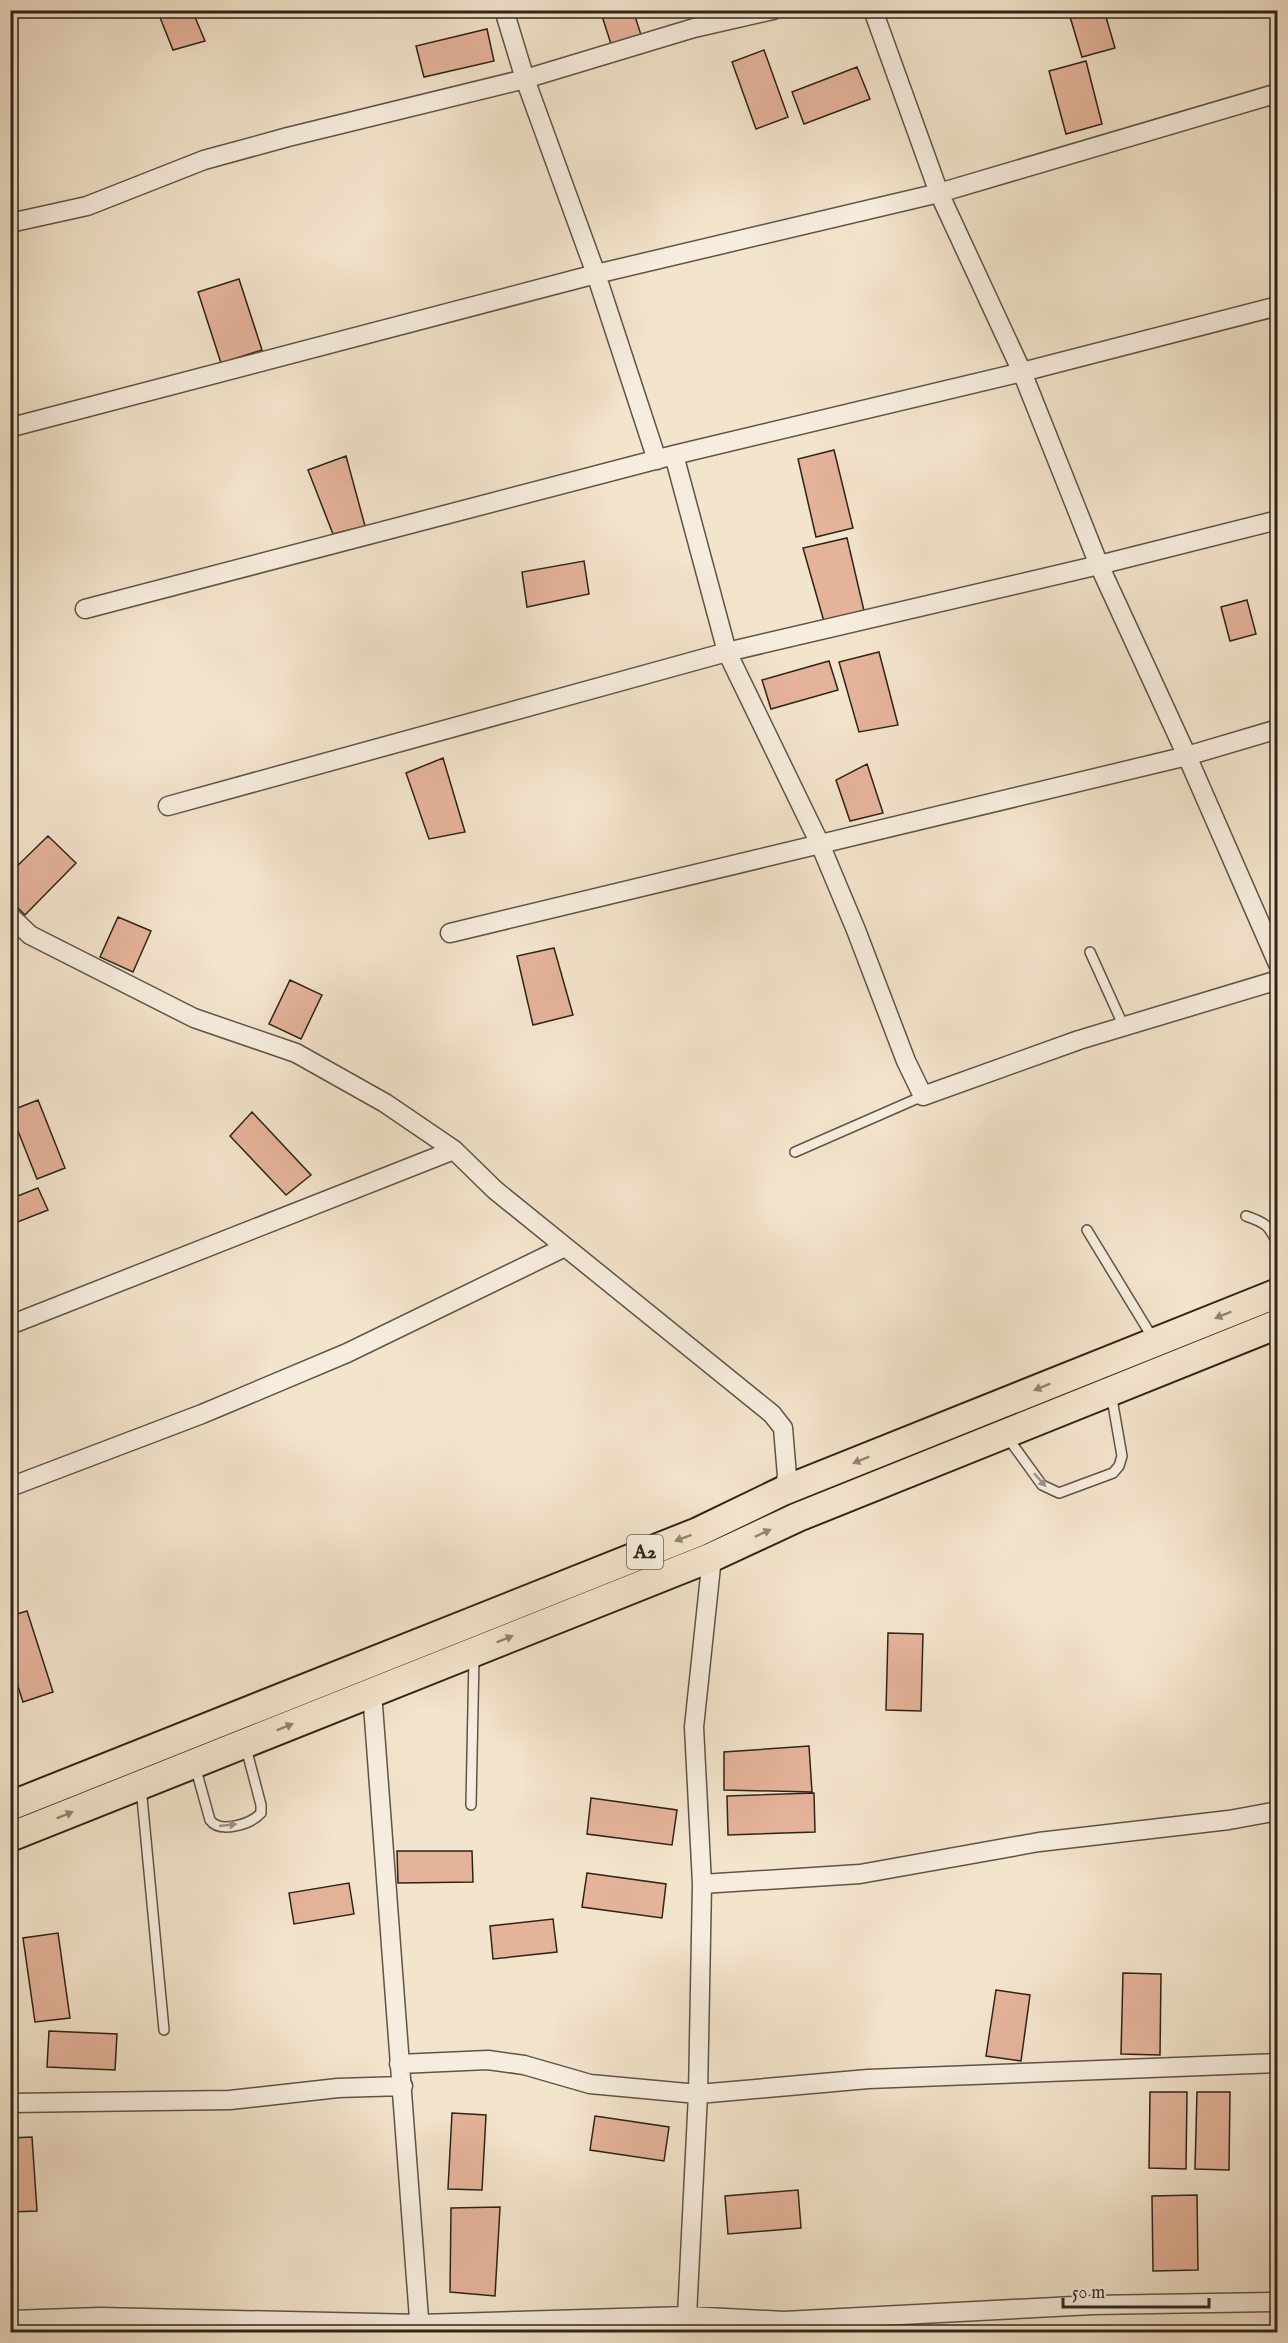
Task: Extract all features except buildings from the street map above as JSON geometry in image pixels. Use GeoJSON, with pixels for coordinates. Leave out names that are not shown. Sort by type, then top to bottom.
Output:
{"type":"FeatureCollection","features":[{"type":"Feature","properties":{"kind":"highway","name":"A2"},"geometry":{"type":"LineString","coordinates":[[10,1806],[698,1532],[783,1491],[1278,1293]]}},
{"type":"Feature","properties":{"kind":"highway","name":"A2"},"geometry":{"type":"LineString","coordinates":[[10,1837],[712,1557],[798,1517],[1278,1324]]}},
{"type":"Feature","properties":{"kind":"street"},"geometry":{"type":"LineString","coordinates":[[504,10],[525,79],[665,458],[727,652],[820,844],[906,1061],[923,1096],[1079,1040],[1278,980]]}},
{"type":"Feature","properties":{"kind":"street"},"geometry":{"type":"LineString","coordinates":[[10,223],[87,206],[204,160],[267,142],[525,79],[694,27],[773,10]]}},
{"type":"Feature","properties":{"kind":"street"},"geometry":{"type":"LineString","coordinates":[[878,12],[939,193],[1022,372],[1099,565],[1187,756],[1278,964]]}},
{"type":"Feature","properties":{"kind":"street"},"geometry":{"type":"LineString","coordinates":[[12,427],[596,274],[939,193],[1278,93]]}},
{"type":"Feature","properties":{"kind":"street"},"geometry":{"type":"LineString","coordinates":[[85,609],[665,458],[1022,372],[1278,306]]}},
{"type":"Feature","properties":{"kind":"street"},"geometry":{"type":"LineString","coordinates":[[168,806],[727,652],[1099,565],[1278,520]]}},
{"type":"Feature","properties":{"kind":"street"},"geometry":{"type":"LineString","coordinates":[[450,933],[1187,756],[1278,729]]}},
{"type":"Feature","properties":{"kind":"street"},"geometry":{"type":"LineString","coordinates":[[10,916],[30,935],[194,1018],[296,1053],[385,1103],[454,1150],[495,1190],[772,1414],[783,1428],[788,1476],[783,1491]]}},
{"type":"Feature","properties":{"kind":"street"},"geometry":{"type":"LineString","coordinates":[[10,1325],[454,1150]]}},
{"type":"Feature","properties":{"kind":"street"},"geometry":{"type":"LineString","coordinates":[[10,1487],[202,1414],[347,1353],[565,1247]]}},
{"type":"Feature","properties":{"kind":"street"},"geometry":{"type":"LineString","coordinates":[[685,2324],[698,2094],[702,1884],[694,1727],[712,1557]]}},
{"type":"Feature","properties":{"kind":"street"},"geometry":{"type":"LineString","coordinates":[[372,1692],[420,2328]]}},
{"type":"Feature","properties":{"kind":"street"},"geometry":{"type":"LineString","coordinates":[[702,1884],[860,1874],[1039,1842],[1229,1820],[1278,1811]]}},
{"type":"Feature","properties":{"kind":"street"},"geometry":{"type":"LineString","coordinates":[[399,2064],[488,2060],[524,2065],[590,2084],[698,2094],[867,2079],[1278,2063]]}},
{"type":"Feature","properties":{"kind":"street"},"geometry":{"type":"LineString","coordinates":[[10,2103],[230,2100],[338,2088],[403,2086]]}},
{"type":"Feature","properties":{"kind":"street"},"geometry":{"type":"LineString","coordinates":[[10,2320],[100,2317],[420,2328],[685,2324],[1093,2305],[1278,2302]]}},
{"type":"Feature","properties":{"kind":"lane"},"geometry":{"type":"LineString","coordinates":[[1090,952],[1124,1027]]}},
{"type":"Feature","properties":{"kind":"lane"},"geometry":{"type":"LineString","coordinates":[[795,1152],[923,1096]]}},
{"type":"Feature","properties":{"kind":"lane"},"geometry":{"type":"LineString","coordinates":[[1246,1216],[1264,1222],[1271,1230],[1278,1245]]}},
{"type":"Feature","properties":{"kind":"lane"},"geometry":{"type":"LineString","coordinates":[[1087,1230],[1155,1342]]}},
{"type":"Feature","properties":{"kind":"lane"},"geometry":{"type":"LineString","coordinates":[[1004,1434],[1042,1485],[1049,1490],[1059,1492],[1113,1473],[1119,1466],[1122,1456],[1110,1391]]}},
{"type":"Feature","properties":{"kind":"lane"},"geometry":{"type":"LineString","coordinates":[[471,1805],[474,1652]]}},
{"type":"Feature","properties":{"kind":"lane"},"geometry":{"type":"LineString","coordinates":[[194,1764],[213,1825],[223,1827],[255,1820],[261,1813],[261,1805],[245,1743]]}},
{"type":"Feature","properties":{"kind":"lane"},"geometry":{"type":"LineString","coordinates":[[141,1785],[164,2030]]}}]}
